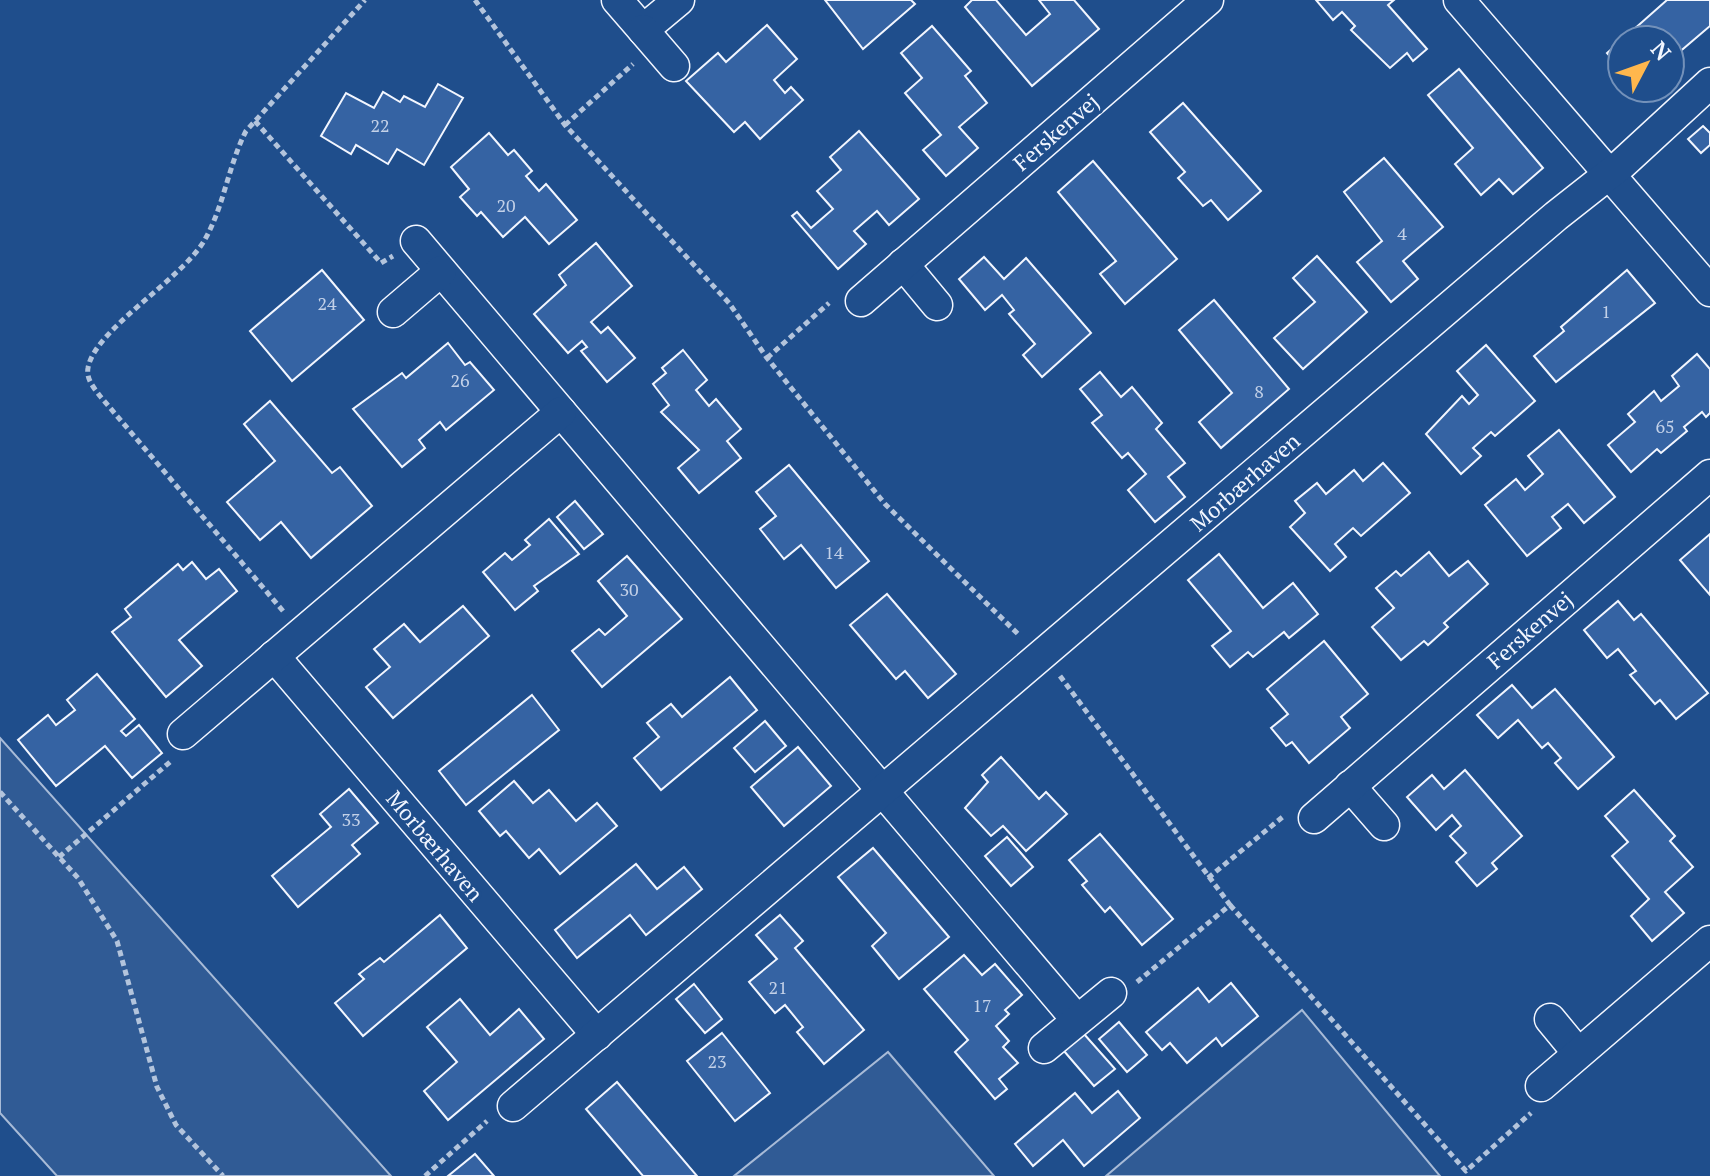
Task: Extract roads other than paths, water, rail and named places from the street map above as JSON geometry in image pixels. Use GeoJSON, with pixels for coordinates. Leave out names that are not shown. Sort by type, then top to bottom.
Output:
{"type":"FeatureCollection","features":[{"type":"Feature","properties":{"kind":"street"},"geometry":{"type":"LineString","coordinates":[[617,0],[674,66]]}},
{"type":"Feature","properties":{"kind":"street"},"geometry":{"type":"LineString","coordinates":[[643,30],[679,0]]}},
{"type":"Feature","properties":{"kind":"street","name":"Ferskenvej"},"geometry":{"type":"LineString","coordinates":[[861,301],[1208,0]]}},
{"type":"Feature","properties":{"kind":"street"},"geometry":{"type":"LineString","coordinates":[[1459,0],[1710,291]]}},
{"type":"Feature","properties":{"kind":"street"},"geometry":{"type":"LineString","coordinates":[[1608,174],[1710,83]]}},
{"type":"Feature","properties":{"kind":"street","name":"Morbærhaven"},"geometry":{"type":"LineString","coordinates":[[513,1106],[1608,174]]}},
{"type":"Feature","properties":{"kind":"street"},"geometry":{"type":"LineString","coordinates":[[416,241],[1077,1020]]}},
{"type":"Feature","properties":{"kind":"street"},"geometry":{"type":"LineString","coordinates":[[903,264],[937,305]]}},
{"type":"Feature","properties":{"kind":"street"},"geometry":{"type":"LineString","coordinates":[[393,312],[441,271]]}},
{"type":"Feature","properties":{"kind":"street"},"geometry":{"type":"LineString","coordinates":[[183,734],[561,412]]}},
{"type":"Feature","properties":{"kind":"street","name":"Ferskenvej"},"geometry":{"type":"LineString","coordinates":[[1314,818],[1710,475]]}},
{"type":"Feature","properties":{"kind":"street","name":"Morbærhaven"},"geometry":{"type":"LineString","coordinates":[[274,656],[597,1035]]}},
{"type":"Feature","properties":{"kind":"street"},"geometry":{"type":"LineString","coordinates":[[1350,786],[1384,825]]}},
{"type":"Feature","properties":{"kind":"street"},"geometry":{"type":"LineString","coordinates":[[1541,1086],[1710,941]]}},
{"type":"Feature","properties":{"kind":"street"},"geometry":{"type":"LineString","coordinates":[[1044,1048],[1111,993]]}},
{"type":"Feature","properties":{"kind":"street"},"geometry":{"type":"LineString","coordinates":[[1550,1019],[1578,1053]]}}]}
